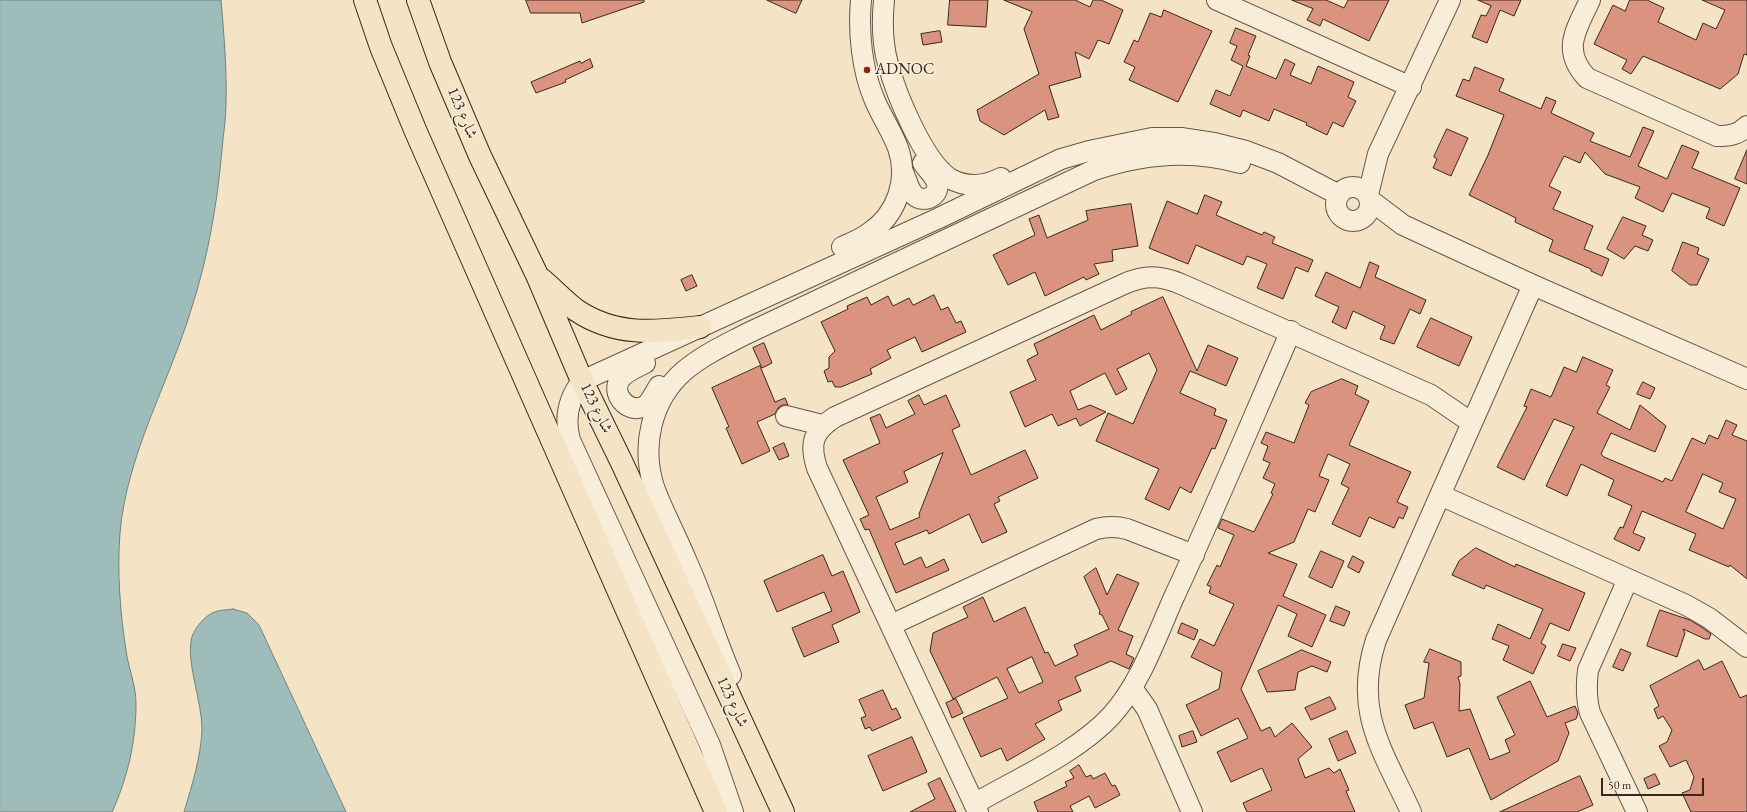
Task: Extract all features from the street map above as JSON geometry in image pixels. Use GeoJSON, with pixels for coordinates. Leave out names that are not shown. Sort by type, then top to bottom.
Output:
{"type":"FeatureCollection","features":[{"type":"Feature","properties":{"kind":"main road"},"geometry":{"type":"LineString","coordinates":[[365,0],[381,47],[416,132],[716,812]]}},
{"type":"Feature","properties":{"kind":"main road","name":"شارع 123"},"geometry":{"type":"LineString","coordinates":[[418,0],[440,62],[480,156],[537,275],[582,381],[622,463],[783,812]]}},
{"type":"Feature","properties":{"kind":"main road"},"geometry":{"type":"LineString","coordinates":[[537,275],[575,309],[588,317],[614,327],[641,332],[693,330]]}},
{"type":"Feature","properties":{"kind":"street"},"geometry":{"type":"LineString","coordinates":[[861,0],[861,43],[869,82],[875,101],[897,147],[902,168],[912,193],[915,197],[928,199],[935,194],[937,190],[936,180],[921,159],[888,64],[884,40],[884,0]]}},
{"type":"Feature","properties":{"kind":"street"},"geometry":{"type":"LineString","coordinates":[[1450,0],[1411,87],[1378,154],[1341,197],[1342,217],[1352,221],[1380,221],[1402,225],[1533,285],[1747,379]]}},
{"type":"Feature","properties":{"kind":"street"},"geometry":{"type":"LineString","coordinates":[[1590,0],[1572,42],[1572,56],[1578,68],[1587,78],[1717,136],[1730,136],[1742,132],[1747,126]]}},
{"type":"Feature","properties":{"kind":"street"},"geometry":{"type":"LineString","coordinates":[[1222,1],[1411,87]]}},
{"type":"Feature","properties":{"kind":"street"},"geometry":{"type":"LineString","coordinates":[[907,117],[937,167],[950,179],[967,184],[980,185],[993,182],[1035,162],[1061,159],[1152,138],[1181,138],[1214,143],[1246,151],[1278,163],[1341,197]]}},
{"type":"Feature","properties":{"kind":"street"},"geometry":{"type":"LineString","coordinates":[[769,782],[750,719],[721,651],[692,573],[655,488],[648,464],[650,432],[654,414],[666,391],[684,372],[705,356],[746,334],[1094,170],[1122,160],[1179,154],[1202,156],[1233,161],[1341,197],[1359,188],[1402,225]]}},
{"type":"Feature","properties":{"kind":"street"},"geometry":{"type":"LineString","coordinates":[[1358,220],[1368,213],[1369,198],[1378,154]]}},
{"type":"Feature","properties":{"kind":"street"},"geometry":{"type":"LineString","coordinates":[[733,812],[710,745],[570,440],[567,427],[567,413],[572,396],[582,381],[999,190],[1061,159]]}},
{"type":"Feature","properties":{"kind":"street"},"geometry":{"type":"LineString","coordinates":[[781,289],[803,268],[861,238],[878,227],[895,204],[900,186],[902,168]]}},
{"type":"Feature","properties":{"kind":"street"},"geometry":{"type":"LineString","coordinates":[[1291,331],[1194,554],[1127,694],[1111,715],[1095,732],[976,808],[812,453],[814,438],[822,425],[835,417],[1138,278],[1152,276],[1167,278],[1291,331],[1431,395],[1472,424]]}},
{"type":"Feature","properties":{"kind":"street"},"geometry":{"type":"LineString","coordinates":[[1411,812],[1372,725],[1368,704],[1367,682],[1370,661],[1376,640],[1533,285]]}},
{"type":"Feature","properties":{"kind":"street"},"geometry":{"type":"LineString","coordinates":[[693,330],[668,349],[622,378],[618,388],[620,399],[624,404],[634,408],[645,406],[669,374],[692,355],[726,339],[746,334]]}},
{"type":"Feature","properties":{"kind":"street"},"geometry":{"type":"LineString","coordinates":[[1431,395],[1480,405]]}},
{"type":"Feature","properties":{"kind":"street"},"geometry":{"type":"LineString","coordinates":[[786,416],[822,425]]}},
{"type":"Feature","properties":{"kind":"street"},"geometry":{"type":"LineString","coordinates":[[1440,495],[1698,612],[1747,647]]}},
{"type":"Feature","properties":{"kind":"street"},"geometry":{"type":"LineString","coordinates":[[891,625],[1096,529],[1106,526],[1117,526],[1127,529],[1194,554]]}},
{"type":"Feature","properties":{"kind":"street"},"geometry":{"type":"LineString","coordinates":[[1628,579],[1588,670],[1586,699],[1590,713],[1637,812]]}},
{"type":"Feature","properties":{"kind":"street"},"geometry":{"type":"LineString","coordinates":[[1127,694],[1147,709],[1192,812]]}},
{"type":"Feature","properties":{"kind":"water"},"geometry":{"type":"Polygon","coordinates":[[[0,0],[221,0],[226,65],[226,110],[220,171],[211,231],[197,290],[182,338],[139,448],[124,504],[120,533],[119,577],[121,606],[127,656],[136,696],[136,717],[133,745],[127,772],[112,812],[0,812],[0,0]]]}},
{"type":"Feature","properties":{"kind":"water"},"geometry":{"type":"Polygon","coordinates":[[[233,609],[247,613],[259,625],[346,812],[184,812],[198,760],[202,729],[200,707],[191,661],[191,641],[193,633],[198,625],[209,615],[217,611],[233,609]]]}},
{"type":"Feature","properties":{"kind":"building"},"geometry":{"type":"Polygon","coordinates":[[[526,0],[644,0],[644,2],[582,23],[580,13],[531,13],[526,0]]]}},
{"type":"Feature","properties":{"kind":"building"},"geometry":{"type":"Polygon","coordinates":[[[767,0],[802,0],[796,13],[767,0]]]}},
{"type":"Feature","properties":{"kind":"building"},"geometry":{"type":"Polygon","coordinates":[[[950,0],[988,0],[986,27],[948,25],[950,0]]]}},
{"type":"Feature","properties":{"kind":"building"},"geometry":{"type":"Polygon","coordinates":[[[1004,0],[1075,0],[1090,7],[1093,0],[1101,0],[1123,10],[1109,44],[1098,40],[1089,59],[1075,52],[1081,77],[1049,86],[1059,117],[1048,120],[1045,110],[1004,135],[980,121],[977,110],[1039,74],[1024,29],[1032,12],[1004,0]]]}},
{"type":"Feature","properties":{"kind":"building"},"geometry":{"type":"Polygon","coordinates":[[[1292,0],[1326,0],[1344,8],[1348,0],[1389,0],[1369,41],[1323,19],[1320,26],[1307,20],[1313,9],[1292,0]]]}},
{"type":"Feature","properties":{"kind":"building"},"geometry":{"type":"Polygon","coordinates":[[[1478,0],[1521,0],[1514,16],[1500,10],[1487,43],[1472,37],[1481,15],[1486,16],[1491,6],[1478,0]]]}},
{"type":"Feature","properties":{"kind":"building"},"geometry":{"type":"Polygon","coordinates":[[[1630,0],[1647,0],[1664,8],[1658,22],[1696,40],[1703,23],[1716,29],[1725,10],[1702,0],[1747,0],[1747,55],[1744,54],[1738,74],[1720,89],[1643,56],[1631,74],[1622,69],[1627,60],[1594,44],[1613,5],[1625,11],[1630,0]]]}},
{"type":"Feature","properties":{"kind":"building"},"geometry":{"type":"Polygon","coordinates":[[[1164,10],[1212,31],[1178,102],[1129,80],[1135,67],[1124,62],[1134,40],[1138,42],[1150,13],[1161,17],[1164,10]]]}},
{"type":"Feature","properties":{"kind":"building"},"geometry":{"type":"Polygon","coordinates":[[[1236,28],[1256,36],[1248,55],[1250,56],[1246,66],[1276,79],[1285,59],[1295,64],[1290,75],[1311,84],[1318,66],[1354,82],[1348,97],[1356,101],[1343,127],[1333,122],[1327,135],[1306,125],[1307,123],[1274,109],[1269,121],[1243,110],[1240,117],[1210,104],[1216,90],[1230,96],[1243,66],[1231,60],[1237,46],[1230,43],[1236,28]]]}},
{"type":"Feature","properties":{"kind":"building"},"geometry":{"type":"Polygon","coordinates":[[[940,31],[942,42],[923,45],[921,34],[940,31]]]}},
{"type":"Feature","properties":{"kind":"building"},"geometry":{"type":"Polygon","coordinates":[[[590,59],[593,67],[565,80],[566,82],[536,93],[531,82],[580,61],[581,63],[590,59]]]}},
{"type":"Feature","properties":{"kind":"building"},"geometry":{"type":"Polygon","coordinates":[[[1475,67],[1504,79],[1499,91],[1541,109],[1546,97],[1556,101],[1551,113],[1594,133],[1590,141],[1630,157],[1643,127],[1654,131],[1638,166],[1667,179],[1682,145],[1699,152],[1692,168],[1740,188],[1724,226],[1706,218],[1710,208],[1672,193],[1663,212],[1635,198],[1640,187],[1605,174],[1585,152],[1580,163],[1564,156],[1549,186],[1561,192],[1553,209],[1593,226],[1584,249],[1609,259],[1602,276],[1591,271],[1591,269],[1549,251],[1553,240],[1515,222],[1516,218],[1469,195],[1488,155],[1504,115],[1456,96],[1463,79],[1469,81],[1475,67]]]}},
{"type":"Feature","properties":{"kind":"building"},"geometry":{"type":"Polygon","coordinates":[[[1447,129],[1468,138],[1451,176],[1433,168],[1437,159],[1434,157],[1447,129]]]}},
{"type":"Feature","properties":{"kind":"building"},"geometry":{"type":"Polygon","coordinates":[[[1747,150],[1747,184],[1735,179],[1747,150]]]}},
{"type":"Feature","properties":{"kind":"building"},"geometry":{"type":"Polygon","coordinates":[[[1205,195],[1222,202],[1216,215],[1262,235],[1264,232],[1275,237],[1272,243],[1313,260],[1308,272],[1296,267],[1283,299],[1257,288],[1267,264],[1247,256],[1243,265],[1196,245],[1188,264],[1149,248],[1167,201],[1197,214],[1205,195]]]}},
{"type":"Feature","properties":{"kind":"building"},"geometry":{"type":"Polygon","coordinates":[[[1131,204],[1138,246],[1112,250],[1113,261],[1094,264],[1099,274],[1086,280],[1084,277],[1045,296],[1035,272],[1008,285],[993,255],[1035,235],[1029,219],[1039,215],[1047,238],[1088,220],[1086,211],[1131,204]]]}},
{"type":"Feature","properties":{"kind":"building"},"geometry":{"type":"Polygon","coordinates":[[[1623,217],[1646,226],[1642,235],[1653,240],[1648,251],[1635,246],[1624,259],[1607,249],[1623,217]]]}},
{"type":"Feature","properties":{"kind":"building"},"geometry":{"type":"Polygon","coordinates":[[[1683,242],[1699,248],[1697,254],[1709,259],[1697,285],[1690,285],[1672,271],[1683,242]]]}},
{"type":"Feature","properties":{"kind":"building"},"geometry":{"type":"Polygon","coordinates":[[[1370,262],[1379,266],[1375,277],[1426,300],[1420,314],[1410,309],[1394,344],[1380,339],[1385,326],[1353,311],[1346,329],[1332,322],[1339,307],[1315,296],[1326,272],[1360,288],[1370,262]]]}},
{"type":"Feature","properties":{"kind":"building"},"geometry":{"type":"Polygon","coordinates":[[[692,275],[697,286],[686,291],[681,280],[692,275]]]}},
{"type":"Feature","properties":{"kind":"building"},"geometry":{"type":"Polygon","coordinates":[[[934,295],[941,310],[948,307],[956,323],[961,321],[966,332],[922,352],[915,337],[887,350],[891,358],[870,369],[872,374],[841,387],[835,387],[832,381],[828,382],[824,371],[829,368],[829,357],[835,351],[821,322],[848,309],[847,306],[867,297],[871,305],[888,296],[893,306],[909,298],[913,305],[934,295]]]}},
{"type":"Feature","properties":{"kind":"building"},"geometry":{"type":"Polygon","coordinates":[[[1163,297],[1197,371],[1208,345],[1238,358],[1226,386],[1190,371],[1180,393],[1216,409],[1214,415],[1227,420],[1215,449],[1212,448],[1191,493],[1180,487],[1169,510],[1145,499],[1159,469],[1096,441],[1108,413],[1133,424],[1157,370],[1149,353],[1117,369],[1127,389],[1116,395],[1105,373],[1070,391],[1078,410],[1090,405],[1106,412],[1080,426],[1076,418],[1058,426],[1052,414],[1025,427],[1010,392],[1036,380],[1027,360],[1038,354],[1034,344],[1094,315],[1101,330],[1132,314],[1131,312],[1163,297]]]}},
{"type":"Feature","properties":{"kind":"building"},"geometry":{"type":"Polygon","coordinates":[[[1431,318],[1472,337],[1459,366],[1417,347],[1431,318]]]}},
{"type":"Feature","properties":{"kind":"building"},"geometry":{"type":"Polygon","coordinates":[[[764,343],[772,363],[762,368],[753,348],[764,343]]]}},
{"type":"Feature","properties":{"kind":"building"},"geometry":{"type":"Polygon","coordinates":[[[1583,357],[1613,370],[1606,385],[1610,387],[1597,413],[1630,430],[1640,405],[1666,426],[1655,452],[1611,433],[1601,454],[1604,457],[1663,482],[1665,478],[1672,481],[1692,438],[1705,444],[1709,435],[1718,439],[1726,420],[1737,425],[1732,435],[1747,441],[1747,579],[1730,565],[1729,567],[1689,550],[1696,534],[1642,511],[1633,533],[1645,538],[1639,551],[1614,539],[1620,527],[1623,528],[1632,506],[1608,495],[1614,480],[1581,464],[1567,496],[1546,486],[1574,427],[1554,419],[1524,480],[1497,467],[1527,407],[1524,406],[1531,389],[1551,397],[1564,367],[1576,372],[1583,357]],[[1703,474],[1686,512],[1723,529],[1736,499],[1719,492],[1723,483],[1703,474]]]}},
{"type":"Feature","properties":{"kind":"building"},"geometry":{"type":"Polygon","coordinates":[[[760,366],[775,402],[785,398],[788,405],[782,405],[778,408],[775,414],[757,422],[770,451],[742,464],[726,428],[729,427],[712,388],[760,366]]]}},
{"type":"Feature","properties":{"kind":"building"},"geometry":{"type":"Polygon","coordinates":[[[1342,379],[1358,386],[1355,394],[1369,401],[1349,445],[1411,472],[1397,502],[1408,507],[1403,519],[1399,517],[1394,528],[1369,517],[1360,537],[1332,524],[1349,488],[1341,484],[1350,464],[1328,454],[1319,476],[1329,480],[1315,512],[1308,509],[1294,542],[1268,553],[1297,564],[1283,596],[1326,615],[1312,647],[1288,636],[1297,614],[1278,605],[1241,689],[1261,731],[1270,727],[1275,737],[1292,723],[1312,747],[1298,759],[1305,778],[1329,768],[1334,773],[1340,769],[1349,790],[1346,791],[1355,812],[1247,812],[1243,803],[1272,790],[1262,768],[1231,782],[1217,752],[1248,738],[1238,718],[1201,736],[1186,705],[1219,689],[1222,672],[1191,657],[1200,639],[1214,646],[1234,604],[1209,593],[1211,587],[1207,585],[1217,565],[1220,567],[1234,535],[1218,528],[1222,519],[1254,532],[1273,494],[1271,493],[1275,484],[1263,478],[1270,463],[1263,460],[1268,446],[1261,443],[1266,432],[1294,443],[1309,405],[1305,403],[1311,392],[1342,379]]]}},
{"type":"Feature","properties":{"kind":"building"},"geometry":{"type":"Polygon","coordinates":[[[1643,382],[1655,388],[1650,399],[1637,394],[1643,382]]]}},
{"type":"Feature","properties":{"kind":"building"},"geometry":{"type":"Polygon","coordinates":[[[919,395],[924,405],[946,395],[960,426],[952,430],[971,475],[1025,450],[1038,478],[998,497],[1000,501],[994,504],[1007,532],[982,543],[969,514],[929,534],[927,530],[895,543],[904,565],[921,557],[926,568],[944,559],[949,570],[896,593],[869,529],[865,530],[860,519],[869,515],[843,460],[880,443],[870,418],[880,414],[886,428],[915,414],[908,401],[919,395]],[[943,453],[904,472],[908,482],[876,497],[890,530],[920,517],[919,514],[943,453]]]}},
{"type":"Feature","properties":{"kind":"building"},"geometry":{"type":"Polygon","coordinates":[[[784,443],[789,456],[779,460],[773,448],[784,443]]]}},
{"type":"Feature","properties":{"kind":"building"},"geometry":{"type":"Polygon","coordinates":[[[1476,548],[1515,567],[1516,564],[1585,593],[1569,631],[1550,623],[1541,643],[1546,646],[1533,674],[1503,660],[1509,646],[1492,639],[1498,624],[1530,639],[1543,609],[1486,585],[1484,589],[1452,575],[1459,561],[1476,548]]]}},
{"type":"Feature","properties":{"kind":"building"},"geometry":{"type":"Polygon","coordinates":[[[1321,551],[1344,561],[1332,588],[1309,577],[1321,551]]]}},
{"type":"Feature","properties":{"kind":"building"},"geometry":{"type":"Polygon","coordinates":[[[823,555],[832,576],[843,571],[860,612],[832,625],[839,642],[804,657],[792,628],[832,611],[824,592],[777,612],[764,581],[823,555]]]}},
{"type":"Feature","properties":{"kind":"building"},"geometry":{"type":"Polygon","coordinates":[[[1353,556],[1364,562],[1359,573],[1348,567],[1353,556]]]}},
{"type":"Feature","properties":{"kind":"building"},"geometry":{"type":"Polygon","coordinates":[[[1096,568],[1107,595],[1117,574],[1139,583],[1118,630],[1133,636],[1126,654],[1134,658],[1129,669],[1111,661],[1075,677],[1081,691],[1058,701],[1062,710],[1035,724],[1045,739],[1007,761],[1001,748],[981,757],[963,718],[1008,698],[997,677],[953,699],[930,651],[933,633],[968,617],[963,607],[983,597],[994,622],[1025,607],[1045,653],[1048,652],[1055,666],[1078,655],[1074,645],[1109,629],[1102,615],[1099,614],[1100,611],[1084,577],[1096,568]],[[1032,657],[1007,669],[1019,693],[1043,682],[1032,657]]]}},
{"type":"Feature","properties":{"kind":"building"},"geometry":{"type":"Polygon","coordinates":[[[1336,606],[1350,612],[1344,626],[1330,621],[1336,606]]]}},
{"type":"Feature","properties":{"kind":"building"},"geometry":{"type":"Polygon","coordinates":[[[1660,610],[1690,620],[1711,634],[1709,639],[1705,639],[1683,629],[1685,633],[1677,657],[1647,646],[1660,610]]]}},
{"type":"Feature","properties":{"kind":"building"},"geometry":{"type":"Polygon","coordinates":[[[1182,623],[1198,630],[1194,640],[1178,633],[1182,623]]]}},
{"type":"Feature","properties":{"kind":"building"},"geometry":{"type":"Polygon","coordinates":[[[1563,644],[1576,648],[1570,661],[1558,656],[1563,644]]]}},
{"type":"Feature","properties":{"kind":"building"},"geometry":{"type":"Polygon","coordinates":[[[1430,649],[1461,662],[1461,676],[1458,677],[1460,684],[1459,711],[1470,709],[1490,760],[1510,752],[1505,740],[1515,735],[1497,697],[1530,681],[1547,717],[1575,706],[1578,713],[1576,719],[1565,723],[1569,733],[1558,761],[1491,800],[1469,748],[1447,757],[1433,722],[1414,729],[1405,705],[1424,698],[1429,663],[1424,662],[1430,649]]]}},
{"type":"Feature","properties":{"kind":"building"},"geometry":{"type":"Polygon","coordinates":[[[1621,649],[1631,653],[1623,671],[1613,667],[1621,649]]]}},
{"type":"Feature","properties":{"kind":"building"},"geometry":{"type":"Polygon","coordinates":[[[1302,650],[1331,662],[1327,672],[1312,666],[1298,672],[1295,690],[1267,692],[1258,671],[1302,650]]]}},
{"type":"Feature","properties":{"kind":"building"},"geometry":{"type":"Polygon","coordinates":[[[1699,660],[1704,670],[1722,661],[1740,698],[1747,695],[1747,812],[1691,812],[1682,793],[1690,790],[1694,777],[1686,760],[1670,767],[1659,746],[1667,742],[1672,730],[1663,716],[1658,719],[1654,709],[1659,706],[1650,686],[1699,660]]]}},
{"type":"Feature","properties":{"kind":"building"},"geometry":{"type":"Polygon","coordinates":[[[883,690],[892,710],[896,708],[901,718],[872,731],[870,727],[865,729],[861,718],[866,716],[859,700],[883,690]]]}},
{"type":"Feature","properties":{"kind":"building"},"geometry":{"type":"Polygon","coordinates":[[[1330,697],[1336,709],[1311,720],[1305,708],[1330,697]]]}},
{"type":"Feature","properties":{"kind":"building"},"geometry":{"type":"Polygon","coordinates":[[[956,699],[963,713],[952,718],[946,703],[956,699]]]}},
{"type":"Feature","properties":{"kind":"building"},"geometry":{"type":"Polygon","coordinates":[[[1193,731],[1197,742],[1182,747],[1179,736],[1193,731]]]}},
{"type":"Feature","properties":{"kind":"building"},"geometry":{"type":"Polygon","coordinates":[[[1347,731],[1356,753],[1338,761],[1329,739],[1347,731]]]}},
{"type":"Feature","properties":{"kind":"building"},"geometry":{"type":"Polygon","coordinates":[[[912,737],[927,772],[883,791],[868,756],[912,737]]]}},
{"type":"Feature","properties":{"kind":"building"},"geometry":{"type":"Polygon","coordinates":[[[1079,765],[1086,777],[1091,775],[1093,779],[1105,773],[1112,786],[1115,785],[1120,795],[1095,808],[1089,796],[1070,806],[1073,812],[1038,812],[1034,802],[1067,786],[1065,782],[1074,778],[1070,771],[1079,765]]]}},
{"type":"Feature","properties":{"kind":"building"},"geometry":{"type":"Polygon","coordinates":[[[1655,774],[1660,784],[1648,789],[1644,779],[1655,774]]]}},
{"type":"Feature","properties":{"kind":"building"},"geometry":{"type":"Polygon","coordinates":[[[1580,776],[1593,805],[1577,812],[1500,812],[1580,776]]]}},
{"type":"Feature","properties":{"kind":"building"},"geometry":{"type":"Polygon","coordinates":[[[940,778],[956,812],[910,812],[935,799],[928,784],[940,778]]]}},
{"type":"Feature","properties":{"kind":"place","name":"ADNOC"},"geometry":{"type":"Point","coordinates":[867,70]}}]}
